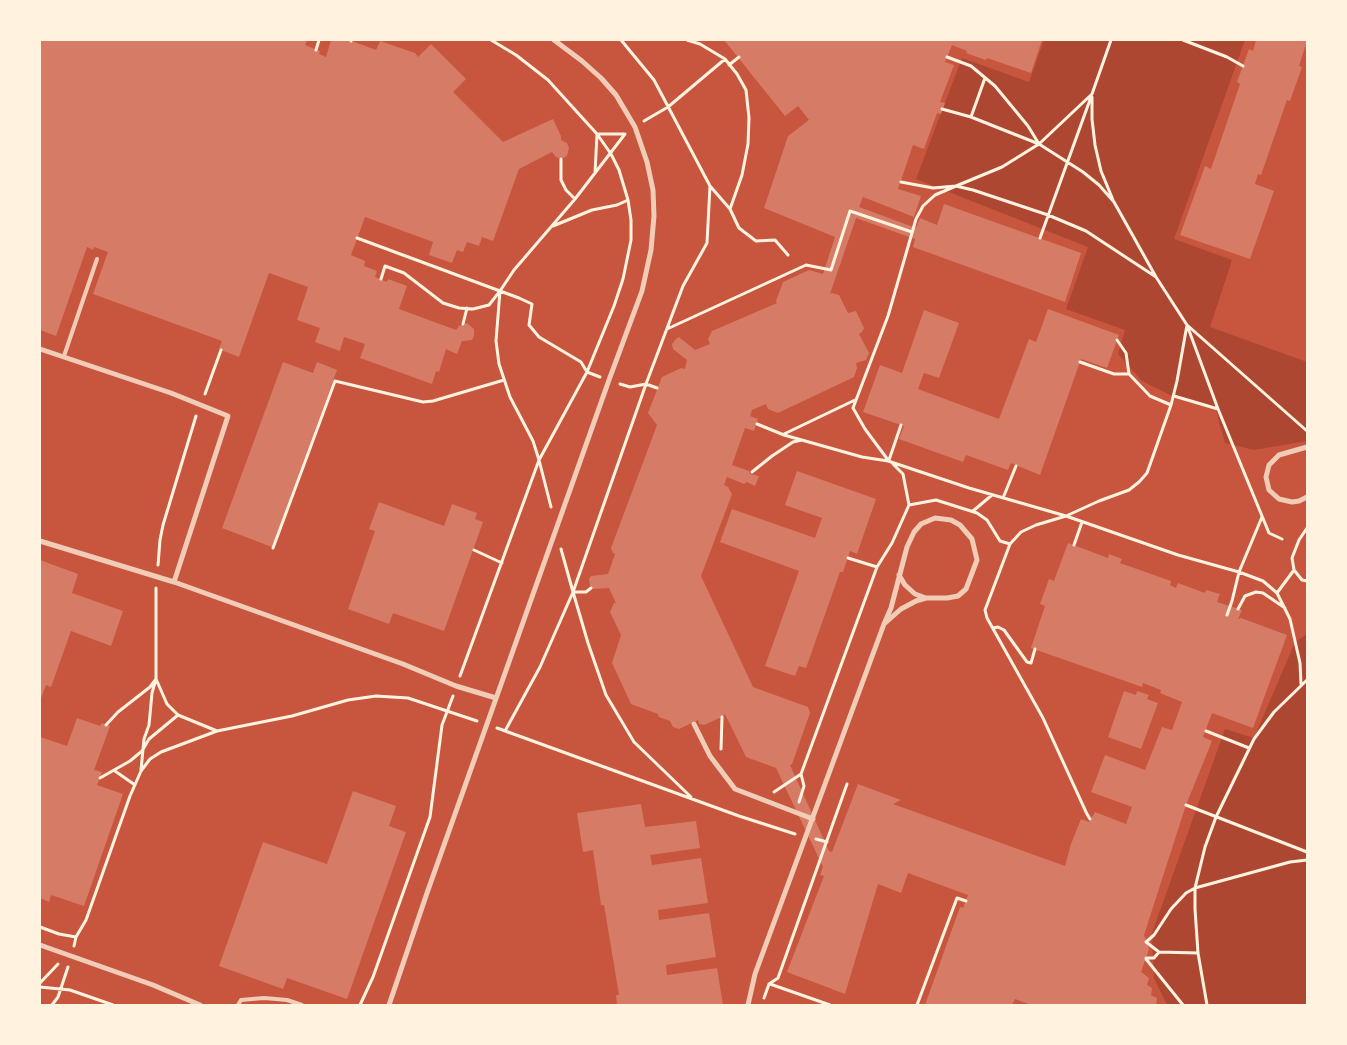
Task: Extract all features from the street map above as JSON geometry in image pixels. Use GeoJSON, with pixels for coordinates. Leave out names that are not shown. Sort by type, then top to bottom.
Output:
{"type":"FeatureCollection","features":[{"type":"Feature","properties":{"kind":"street"},"geometry":{"type":"LineString","coordinates":[[390,1005],[427,893],[642,291],[649,264],[654,216],[653,190],[647,162],[635,127],[616,96],[601,78],[554,40]]}},
{"type":"Feature","properties":{"kind":"street"},"geometry":{"type":"LineString","coordinates":[[40,349],[171,392],[228,416],[174,582]]}},
{"type":"Feature","properties":{"kind":"street"},"geometry":{"type":"LineString","coordinates":[[1307,448],[1279,455],[1269,465],[1266,477],[1269,490],[1279,499],[1292,502],[1307,497]]}},
{"type":"Feature","properties":{"kind":"street"},"geometry":{"type":"LineString","coordinates":[[748,1005],[755,974],[890,608],[899,574],[907,547],[914,532],[921,524],[935,518],[952,520],[960,525],[972,539],[977,560],[966,589],[958,596],[926,598],[915,594],[905,585],[899,574]]}},
{"type":"Feature","properties":{"kind":"street"},"geometry":{"type":"LineString","coordinates":[[40,540],[174,582],[403,664],[456,686],[496,698]]}},
{"type":"Feature","properties":{"kind":"street"},"geometry":{"type":"LineString","coordinates":[[884,624],[901,609],[926,598]]}},
{"type":"Feature","properties":{"kind":"street"},"geometry":{"type":"LineString","coordinates":[[694,724],[710,756],[735,789],[813,819]]}},
{"type":"Feature","properties":{"kind":"street"},"geometry":{"type":"LineString","coordinates":[[40,945],[153,985],[200,1005]]}},
{"type":"Feature","properties":{"kind":"lane"},"geometry":{"type":"LineString","coordinates":[[64,356],[97,259]]}},
{"type":"Feature","properties":{"kind":"lane"},"geometry":{"type":"LineString","coordinates":[[238,1005],[241,1000],[264,998],[287,1000],[302,1005]]}},
{"type":"Feature","properties":{"kind":"path"},"geometry":{"type":"LineString","coordinates":[[316,50],[319,40]]}},
{"type":"Feature","properties":{"kind":"path"},"geometry":{"type":"LineString","coordinates":[[360,1005],[374,977],[430,817],[442,725],[539,460],[586,372],[614,306],[623,279],[631,240],[628,200],[619,170],[611,154],[597,134],[548,80],[516,55],[491,40]]}},
{"type":"Feature","properties":{"kind":"path"},"geometry":{"type":"LineString","coordinates":[[621,40],[654,80],[710,186],[730,209],[739,228],[756,241],[775,240],[788,255]]}},
{"type":"Feature","properties":{"kind":"path"},"geometry":{"type":"LineString","coordinates":[[687,40],[700,44],[725,59],[746,90],[749,118],[748,144],[742,175],[730,209]]}},
{"type":"Feature","properties":{"kind":"path"},"geometry":{"type":"LineString","coordinates":[[1040,238],[1111,40]]}},
{"type":"Feature","properties":{"kind":"path"},"geometry":{"type":"LineString","coordinates":[[1183,40],[1227,56],[1243,66]]}},
{"type":"Feature","properties":{"kind":"path"},"geometry":{"type":"LineString","coordinates":[[729,65],[739,57]]}},
{"type":"Feature","properties":{"kind":"path"},"geometry":{"type":"LineString","coordinates":[[947,57],[971,66],[985,78],[1008,100],[1039,144]]}},
{"type":"Feature","properties":{"kind":"path"},"geometry":{"type":"LineString","coordinates":[[381,279],[385,266],[404,273],[443,303],[467,308],[489,305],[533,246],[552,227],[625,134],[668,107],[725,59]]}},
{"type":"Feature","properties":{"kind":"path"},"geometry":{"type":"LineString","coordinates":[[971,117],[985,78]]}},
{"type":"Feature","properties":{"kind":"path"},"geometry":{"type":"LineString","coordinates":[[909,506],[904,474],[888,461],[853,408],[888,316],[912,232],[923,206],[935,196],[1002,167],[1039,144],[1092,94]]}},
{"type":"Feature","properties":{"kind":"path"},"geometry":{"type":"LineString","coordinates":[[1092,94],[1095,145],[1101,171],[1114,202],[1156,277],[1187,324],[1218,409],[1262,516],[1270,533],[1282,539]]}},
{"type":"Feature","properties":{"kind":"path"},"geometry":{"type":"LineString","coordinates":[[942,109],[971,117],[1039,144],[1083,172],[1114,202]]}},
{"type":"Feature","properties":{"kind":"path"},"geometry":{"type":"LineString","coordinates":[[597,134],[625,134]]}},
{"type":"Feature","properties":{"kind":"path"},"geometry":{"type":"LineString","coordinates":[[595,174],[597,134]]}},
{"type":"Feature","properties":{"kind":"path"},"geometry":{"type":"LineString","coordinates":[[561,159],[561,180],[566,190],[575,198]]}},
{"type":"Feature","properties":{"kind":"path"},"geometry":{"type":"LineString","coordinates":[[901,182],[932,188],[956,186],[1048,215],[1086,231],[1156,277]]}},
{"type":"Feature","properties":{"kind":"path"},"geometry":{"type":"LineString","coordinates":[[505,731],[540,667],[573,592],[646,384],[683,286],[707,243],[710,186]]}},
{"type":"Feature","properties":{"kind":"path"},"geometry":{"type":"LineString","coordinates":[[552,227],[592,210],[617,205],[628,200]]}},
{"type":"Feature","properties":{"kind":"path"},"geometry":{"type":"LineString","coordinates":[[667,329],[806,265],[831,270],[850,211],[912,232]]}},
{"type":"Feature","properties":{"kind":"path"},"geometry":{"type":"LineString","coordinates":[[357,238],[532,304],[529,325],[539,337],[581,362],[586,372]]}},
{"type":"Feature","properties":{"kind":"path"},"geometry":{"type":"LineString","coordinates":[[500,291],[496,341],[499,364],[510,397],[533,441],[573,592],[588,644],[606,695],[634,742],[693,798]]}},
{"type":"Feature","properties":{"kind":"path"},"geometry":{"type":"LineString","coordinates":[[463,324],[467,308]]}},
{"type":"Feature","properties":{"kind":"path"},"geometry":{"type":"LineString","coordinates":[[1090,819],[1043,718],[987,618],[986,610],[1010,544],[1021,532],[1129,490],[1140,482],[1147,473],[1174,396],[1187,324]]}},
{"type":"Feature","properties":{"kind":"path"},"geometry":{"type":"LineString","coordinates":[[1187,324],[1307,431]]}},
{"type":"Feature","properties":{"kind":"path"},"geometry":{"type":"LineString","coordinates":[[1117,340],[1126,353],[1129,374],[1150,396],[1171,406]]}},
{"type":"Feature","properties":{"kind":"path"},"geometry":{"type":"LineString","coordinates":[[1080,362],[1114,374],[1129,374]]}},
{"type":"Feature","properties":{"kind":"path"},"geometry":{"type":"LineString","coordinates":[[273,548],[335,381],[423,402],[504,380]]}},
{"type":"Feature","properties":{"kind":"path"},"geometry":{"type":"LineString","coordinates":[[1174,396],[1218,409]]}},
{"type":"Feature","properties":{"kind":"path"},"geometry":{"type":"LineString","coordinates":[[784,435],[855,400]]}},
{"type":"Feature","properties":{"kind":"path"},"geometry":{"type":"LineString","coordinates":[[757,424],[784,435],[804,439],[862,457],[888,461],[992,495],[1066,516],[1178,555],[1239,572],[1263,581],[1277,593],[1290,618],[1300,663],[1301,684]]}},
{"type":"Feature","properties":{"kind":"path"},"geometry":{"type":"LineString","coordinates":[[888,461],[901,425]]}},
{"type":"Feature","properties":{"kind":"path"},"geometry":{"type":"LineString","coordinates":[[752,472],[786,447],[804,439]]}},
{"type":"Feature","properties":{"kind":"path"},"geometry":{"type":"LineString","coordinates":[[1003,498],[1016,466]]}},
{"type":"Feature","properties":{"kind":"path"},"geometry":{"type":"LineString","coordinates":[[973,511],[992,495]]}},
{"type":"Feature","properties":{"kind":"path"},"geometry":{"type":"LineString","coordinates":[[1227,615],[1239,572],[1262,516]]}},
{"type":"Feature","properties":{"kind":"path"},"geometry":{"type":"LineString","coordinates":[[1074,545],[1082,522]]}},
{"type":"Feature","properties":{"kind":"path"},"geometry":{"type":"LineString","coordinates":[[1307,528],[1299,540],[1292,558],[1294,570],[1302,580],[1307,582]]}},
{"type":"Feature","properties":{"kind":"path"},"geometry":{"type":"LineString","coordinates":[[474,550],[502,563]]}},
{"type":"Feature","properties":{"kind":"path"},"geometry":{"type":"LineString","coordinates":[[848,558],[877,567]]}},
{"type":"Feature","properties":{"kind":"path"},"geometry":{"type":"LineString","coordinates":[[1277,593],[1294,570]]}},
{"type":"Feature","properties":{"kind":"path"},"geometry":{"type":"LineString","coordinates":[[573,592],[586,592],[591,588]]}},
{"type":"Feature","properties":{"kind":"path"},"geometry":{"type":"LineString","coordinates":[[1238,609],[1245,596],[1256,592],[1263,593],[1285,608]]}},
{"type":"Feature","properties":{"kind":"path"},"geometry":{"type":"LineString","coordinates":[[993,628],[998,627],[1004,630],[1027,662],[1030,663],[1035,649]]}},
{"type":"Feature","properties":{"kind":"path"},"geometry":{"type":"LineString","coordinates":[[106,725],[118,712],[150,687],[156,679],[167,704],[178,715],[217,731]]}},
{"type":"Feature","properties":{"kind":"path"},"geometry":{"type":"LineString","coordinates":[[1207,1005],[1195,933],[1195,888],[1205,847],[1216,818],[1249,748],[1274,712],[1307,680]]}},
{"type":"Feature","properties":{"kind":"path"},"geometry":{"type":"LineString","coordinates":[[52,1005],[61,988],[72,956],[76,937],[86,920],[135,785],[141,771],[150,759],[161,752],[217,731],[292,716],[355,699],[376,696],[408,698],[487,724],[739,816],[827,842]]}},
{"type":"Feature","properties":{"kind":"path"},"geometry":{"type":"LineString","coordinates":[[100,778],[115,771],[142,751],[148,739],[178,715]]}},
{"type":"Feature","properties":{"kind":"path"},"geometry":{"type":"LineString","coordinates":[[720,770],[722,717]]}},
{"type":"Feature","properties":{"kind":"path"},"geometry":{"type":"LineString","coordinates":[[1206,731],[1249,748]]}},
{"type":"Feature","properties":{"kind":"path"},"geometry":{"type":"LineString","coordinates":[[115,771],[135,785]]}},
{"type":"Feature","properties":{"kind":"path"},"geometry":{"type":"LineString","coordinates":[[762,799],[801,774]]}},
{"type":"Feature","properties":{"kind":"path"},"geometry":{"type":"LineString","coordinates":[[762,1005],[769,984],[778,978],[847,784]]}},
{"type":"Feature","properties":{"kind":"path"},"geometry":{"type":"LineString","coordinates":[[1186,805],[1307,852]]}},
{"type":"Feature","properties":{"kind":"path"},"geometry":{"type":"LineString","coordinates":[[1198,953],[1159,952],[1146,942],[1154,935],[1171,909],[1195,888],[1290,862],[1307,860]]}},
{"type":"Feature","properties":{"kind":"path"},"geometry":{"type":"LineString","coordinates":[[917,1005],[957,898],[966,901]]}},
{"type":"Feature","properties":{"kind":"path"},"geometry":{"type":"LineString","coordinates":[[40,927],[59,934],[76,937]]}},
{"type":"Feature","properties":{"kind":"path"},"geometry":{"type":"LineString","coordinates":[[1159,952],[1154,958],[1146,958],[1184,1005]]}},
{"type":"Feature","properties":{"kind":"path"},"geometry":{"type":"LineString","coordinates":[[40,982],[56,965],[72,956]]}},
{"type":"Feature","properties":{"kind":"path"},"geometry":{"type":"LineString","coordinates":[[769,984],[829,1005]]}},
{"type":"Feature","properties":{"kind":"path"},"geometry":{"type":"LineString","coordinates":[[40,987],[61,988],[113,1005]]}},
{"type":"Feature","properties":{"kind":"shaded area"},"geometry":{"type":"Polygon","coordinates":[[[1044,40],[1245,40],[1174,239],[1232,260],[1210,327],[1307,362],[1307,441],[1254,450],[1225,443],[1216,410],[1170,395],[1142,381],[1118,354],[1125,330],[1066,309],[1088,247],[916,179],[962,58],[1029,82],[1044,40]]]}},
{"type":"Feature","properties":{"kind":"shaded area"},"geometry":{"type":"Polygon","coordinates":[[[1307,634],[1307,1005],[1167,1005],[1154,978],[1152,933],[1225,729],[1254,738],[1295,642],[1307,634]]]}},
{"type":"Feature","properties":{"kind":"building"},"geometry":{"type":"Polygon","coordinates":[[[40,40],[307,40],[305,45],[320,51],[319,54],[326,57],[331,40],[349,40],[376,50],[380,41],[415,53],[418,57],[431,44],[466,79],[453,92],[503,142],[553,119],[561,140],[567,143],[569,148],[567,156],[561,159],[552,152],[519,169],[493,241],[482,237],[479,246],[467,242],[463,252],[457,250],[452,263],[429,255],[433,242],[365,217],[351,255],[365,261],[364,266],[377,271],[375,277],[387,282],[388,279],[407,286],[399,309],[456,330],[459,326],[467,323],[474,329],[472,340],[462,341],[457,354],[446,349],[439,372],[436,371],[432,384],[360,358],[365,344],[344,337],[340,351],[315,342],[320,328],[297,320],[308,287],[269,273],[239,357],[221,350],[219,349],[222,341],[93,294],[108,252],[94,247],[93,250],[87,247],[56,336],[40,330],[40,40]]]}},
{"type":"Feature","properties":{"kind":"building"},"geometry":{"type":"Polygon","coordinates":[[[724,40],[1042,40],[1031,73],[966,53],[967,51],[952,45],[945,62],[954,65],[940,102],[945,103],[941,114],[937,113],[924,149],[913,145],[898,189],[921,196],[914,217],[863,197],[859,207],[916,228],[920,218],[937,225],[944,204],[1081,253],[1065,302],[913,247],[915,239],[856,218],[830,294],[839,295],[848,313],[856,311],[864,328],[859,334],[869,353],[866,360],[856,363],[857,368],[854,377],[778,413],[768,409],[766,404],[752,410],[750,416],[758,419],[754,431],[745,428],[732,465],[749,471],[750,474],[759,476],[755,486],[727,477],[724,485],[728,487],[732,494],[701,576],[753,687],[808,707],[810,713],[792,764],[790,765],[829,851],[832,852],[858,784],[901,800],[893,804],[1065,866],[1081,819],[1089,822],[1095,812],[1126,824],[1132,807],[1091,792],[1105,755],[1145,770],[1162,727],[1172,730],[1182,702],[1160,693],[1161,690],[1143,683],[1142,687],[1031,648],[1045,606],[1040,604],[1049,579],[1054,581],[1068,543],[1108,558],[1109,554],[1122,559],[1120,563],[1171,581],[1170,585],[1176,588],[1178,583],[1205,593],[1206,590],[1220,594],[1217,602],[1242,610],[1238,619],[1241,618],[1287,635],[1253,728],[1212,713],[1203,737],[1212,741],[1186,805],[1144,935],[1149,949],[1141,972],[1149,978],[1147,985],[1152,988],[1151,995],[1157,998],[1156,1005],[1031,1005],[1015,999],[1012,1005],[925,1005],[960,907],[963,908],[968,895],[908,873],[901,893],[878,884],[845,994],[787,972],[824,876],[820,875],[823,867],[776,768],[746,757],[725,714],[704,725],[699,724],[698,720],[679,729],[673,727],[670,721],[659,717],[658,714],[631,704],[612,663],[621,635],[610,612],[614,603],[616,603],[609,588],[593,589],[590,586],[589,579],[591,576],[608,574],[615,554],[611,548],[657,425],[648,413],[662,377],[681,368],[685,369],[687,360],[673,349],[672,344],[679,337],[695,350],[710,344],[708,339],[712,331],[777,303],[776,301],[783,282],[809,270],[823,274],[835,237],[764,208],[788,136],[809,120],[798,106],[785,116],[724,40]]]}},
{"type":"Feature","properties":{"kind":"building"},"geometry":{"type":"Polygon","coordinates":[[[1256,40],[1307,40],[1307,48],[1305,47],[1299,66],[1302,67],[1290,101],[1287,100],[1261,175],[1258,174],[1255,184],[1274,191],[1250,259],[1180,235],[1205,166],[1211,169],[1240,84],[1237,82],[1249,49],[1253,51],[1256,40]]]}},
{"type":"Feature","properties":{"kind":"building"},"geometry":{"type":"Polygon","coordinates":[[[1048,309],[1119,335],[1107,368],[1081,359],[1040,475],[1011,463],[1008,470],[966,455],[963,462],[899,439],[904,426],[863,412],[880,365],[902,373],[924,310],[959,323],[939,378],[924,373],[918,389],[999,419],[1029,339],[1036,342],[1048,309]]]}},
{"type":"Feature","properties":{"kind":"building"},"geometry":{"type":"Polygon","coordinates":[[[283,362],[313,373],[317,362],[337,370],[272,547],[222,528],[283,362]]]}},
{"type":"Feature","properties":{"kind":"building"},"geometry":{"type":"Polygon","coordinates":[[[797,471],[876,499],[857,554],[850,551],[843,572],[840,572],[806,668],[799,666],[795,676],[765,666],[799,571],[720,542],[732,509],[815,538],[822,518],[785,505],[797,471]]]}},
{"type":"Feature","properties":{"kind":"building"},"geometry":{"type":"Polygon","coordinates":[[[379,502],[444,526],[452,504],[477,513],[475,519],[483,522],[444,631],[393,613],[389,624],[348,609],[375,531],[369,529],[379,502]]]}},
{"type":"Feature","properties":{"kind":"building"},"geometry":{"type":"Polygon","coordinates":[[[40,560],[78,574],[72,593],[123,611],[111,646],[71,631],[51,687],[46,685],[40,701],[40,560]]]}},
{"type":"Feature","properties":{"kind":"building"},"geometry":{"type":"Polygon","coordinates":[[[1124,691],[1136,695],[1137,691],[1149,695],[1147,699],[1158,703],[1141,749],[1108,737],[1124,691]]]}},
{"type":"Feature","properties":{"kind":"building"},"geometry":{"type":"Polygon","coordinates":[[[77,718],[100,726],[102,723],[110,726],[94,770],[102,772],[97,785],[123,794],[84,906],[51,895],[49,902],[40,898],[40,737],[67,746],[77,718]]]}},
{"type":"Feature","properties":{"kind":"building"},"geometry":{"type":"Polygon","coordinates":[[[353,791],[396,806],[389,826],[406,832],[347,999],[287,978],[283,989],[219,966],[263,842],[327,864],[353,791]]]}},
{"type":"Feature","properties":{"kind":"building"},"geometry":{"type":"Polygon","coordinates":[[[641,804],[645,827],[696,821],[700,848],[650,855],[652,865],[701,858],[708,903],[658,910],[659,920],[709,913],[716,957],[666,965],[667,975],[717,968],[723,1005],[617,1005],[616,995],[619,995],[604,905],[601,905],[593,850],[583,852],[577,813],[641,804]]]}}]}
